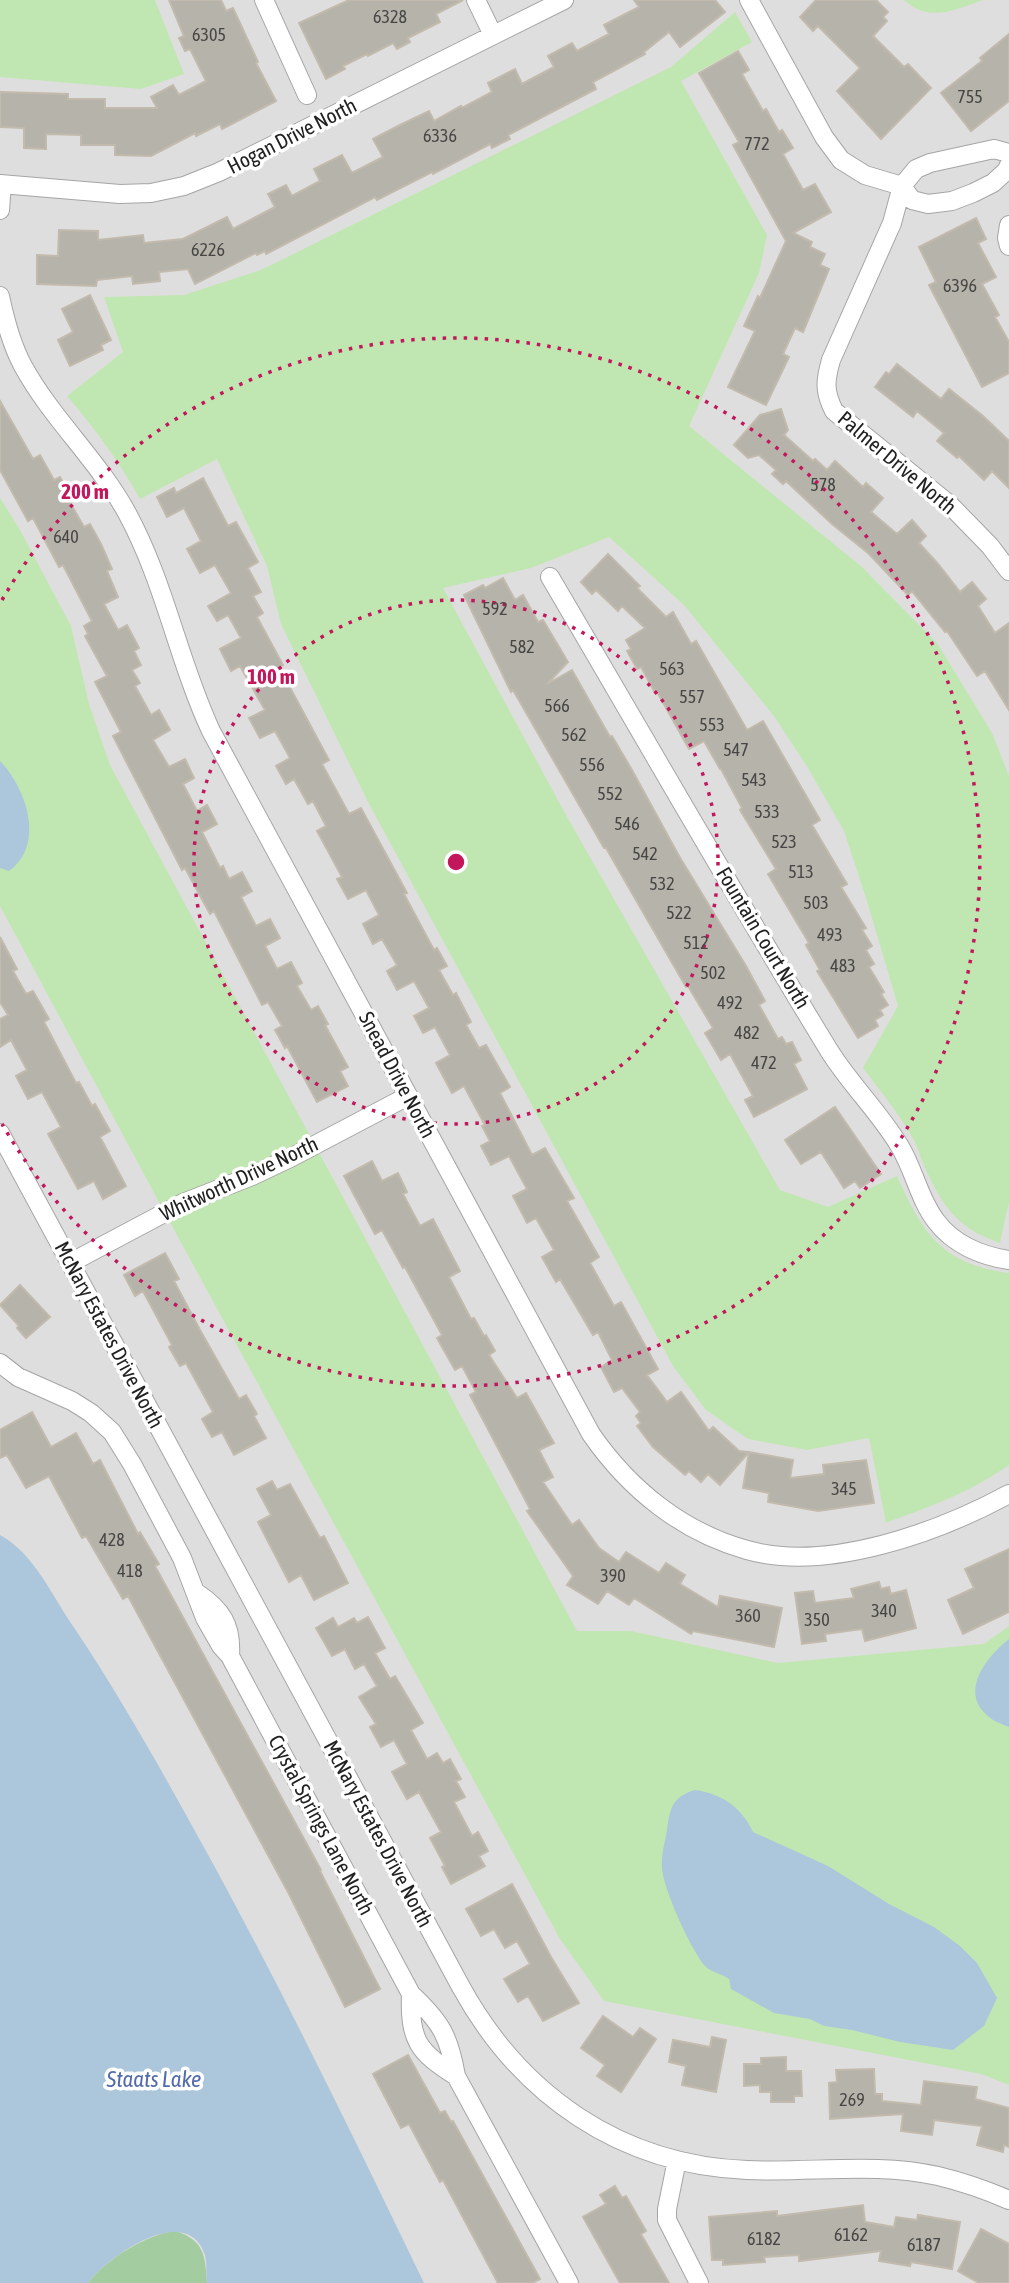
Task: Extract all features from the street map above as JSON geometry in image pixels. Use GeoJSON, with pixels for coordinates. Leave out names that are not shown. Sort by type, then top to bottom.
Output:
{"type":"FeatureCollection","features":[{"type":"Feature","properties":{"kind":"street"},"geometry":{"type":"LineString","coordinates":[[476,0],[493,35]]}},
{"type":"Feature","properties":{"kind":"street","name":"Hogan Drive North"},"geometry":{"type":"LineString","coordinates":[[1,184],[120,194],[151,193],[184,186],[219,172],[564,0]]}},
{"type":"Feature","properties":{"kind":"street"},"geometry":{"type":"LineString","coordinates":[[749,0],[824,137],[841,160],[865,175],[902,186],[912,200],[928,204],[951,201],[993,183],[1009,165]]}},
{"type":"Feature","properties":{"kind":"street"},"geometry":{"type":"LineString","coordinates":[[266,1],[307,95]]}},
{"type":"Feature","properties":{"kind":"street"},"geometry":{"type":"LineString","coordinates":[[902,186],[916,169],[930,163],[993,149],[1009,153]]}},
{"type":"Feature","properties":{"kind":"street"},"geometry":{"type":"LineString","coordinates":[[0,211],[1,184]]}},
{"type":"Feature","properties":{"kind":"street","name":"Palmer Drive North"},"geometry":{"type":"LineString","coordinates":[[902,186],[892,223],[831,360],[826,377],[827,396],[834,411],[850,426],[950,505],[1009,571]]}},
{"type":"Feature","properties":{"kind":"street"},"geometry":{"type":"LineString","coordinates":[[1009,225],[1009,246]]}},
{"type":"Feature","properties":{"kind":"street","name":"Snead Drive North"},"geometry":{"type":"LineString","coordinates":[[0,296],[8,331],[22,365],[44,401],[107,480],[149,558],[194,694],[211,731],[591,1434],[610,1461],[663,1511],[713,1538],[749,1551],[784,1556],[848,1552],[884,1544],[943,1525],[1009,1494]]}},
{"type":"Feature","properties":{"kind":"street","name":"Fountain Court North"},"geometry":{"type":"LineString","coordinates":[[550,578],[831,1053],[900,1147],[925,1204],[937,1223],[953,1239],[972,1250],[1009,1260]]}},
{"type":"Feature","properties":{"kind":"street","name":"Whitworth Drive North"},"geometry":{"type":"LineString","coordinates":[[70,1263],[183,1203],[292,1157],[408,1096]]}},
{"type":"Feature","properties":{"kind":"street","name":"McNary Estates Drive North"},"geometry":{"type":"LineString","coordinates":[[0,1133],[475,2012],[507,2056],[552,2098],[585,2123],[614,2139],[677,2160],[715,2168],[749,2171],[903,2171],[963,2183],[1009,2200]]}},
{"type":"Feature","properties":{"kind":"street","name":"Crystal Springs Lane North"},"geometry":{"type":"LineString","coordinates":[[0,1363],[18,1377],[72,1401],[91,1413],[111,1433],[138,1476],[182,1558],[205,1618],[230,1656],[411,1994],[434,2016],[442,2028],[452,2051],[456,2076],[569,2283]]}},
{"type":"Feature","properties":{"kind":"street","name":"Crystal Springs Lane North"},"geometry":{"type":"LineString","coordinates":[[411,1994],[410,2015],[422,2051],[456,2076]]}},
{"type":"Feature","properties":{"kind":"street"},"geometry":{"type":"LineString","coordinates":[[677,2160],[667,2220],[699,2283]]}},
{"type":"Feature","properties":{"kind":"shaded area"},"geometry":{"type":"Polygon","coordinates":[[[0,0],[1009,0],[1009,2283],[0,2283],[0,0]]]}},
{"type":"Feature","properties":{"kind":"green space"},"geometry":{"type":"Polygon","coordinates":[[[0,0],[155,0],[184,74],[141,89],[0,77],[0,0]]]}},
{"type":"Feature","properties":{"kind":"green space"},"geometry":{"type":"Polygon","coordinates":[[[904,0],[983,0],[933,13],[913,7],[904,0]]]}},
{"type":"Feature","properties":{"kind":"green space"},"geometry":{"type":"Polygon","coordinates":[[[735,12],[752,42],[681,81],[767,235],[759,273],[689,426],[862,567],[937,643],[992,733],[1009,776],[1009,1202],[1000,1243],[975,1232],[948,1209],[934,1187],[910,1134],[863,1068],[898,1006],[844,831],[774,716],[684,605],[609,537],[531,568],[443,588],[566,815],[780,1190],[828,1207],[897,1176],[916,1214],[938,1243],[967,1262],[1009,1273],[1009,1465],[964,1491],[886,1523],[869,1438],[807,1450],[748,1439],[706,1410],[673,1366],[368,802],[281,624],[267,566],[217,459],[140,499],[106,446],[67,396],[123,352],[104,297],[184,295],[261,270],[671,67],[735,12]]]}},
{"type":"Feature","properties":{"kind":"green space"},"geometry":{"type":"Polygon","coordinates":[[[0,498],[71,626],[89,704],[110,765],[577,1631],[631,1631],[778,1663],[984,1644],[1009,1626],[1009,2085],[981,2074],[604,2001],[560,1939],[0,906],[0,498]]]}},
{"type":"Feature","properties":{"kind":"green space"},"geometry":{"type":"Polygon","coordinates":[[[176,2231],[193,2240],[202,2251],[207,2283],[88,2283],[105,2265],[128,2249],[153,2237],[176,2231]]]}},
{"type":"Feature","properties":{"kind":"water"},"geometry":{"type":"Polygon","coordinates":[[[0,761],[18,786],[28,816],[27,846],[20,860],[9,871],[0,868],[0,761]]]}},
{"type":"Feature","properties":{"kind":"water","name":"Staats Lake"},"geometry":{"type":"Polygon","coordinates":[[[0,1535],[23,1553],[42,1578],[113,1688],[166,1779],[271,1973],[424,2283],[207,2283],[205,2255],[196,2240],[182,2233],[165,2233],[129,2248],[88,2283],[0,2283],[0,1535]]]}},
{"type":"Feature","properties":{"kind":"water"},"geometry":{"type":"Polygon","coordinates":[[[1009,1639],[1009,1727],[991,1719],[980,1707],[976,1687],[984,1665],[1009,1639]]]}},
{"type":"Feature","properties":{"kind":"water"},"geometry":{"type":"Polygon","coordinates":[[[695,1790],[723,1799],[737,1809],[753,1832],[828,1866],[889,1904],[934,1927],[960,1946],[977,1963],[997,1998],[984,2026],[953,2050],[900,2042],[824,2026],[810,2019],[774,2013],[731,1989],[729,1979],[707,1968],[699,1958],[667,1890],[662,1868],[671,1810],[681,1796],[695,1790]]]}},
{"type":"Feature","properties":{"kind":"building"},"geometry":{"type":"Polygon","coordinates":[[[169,0],[221,0],[226,11],[233,8],[258,62],[256,63],[276,101],[222,129],[220,124],[196,136],[195,133],[151,156],[115,155],[115,145],[81,145],[81,135],[46,134],[46,149],[24,148],[24,128],[0,127],[0,92],[68,94],[68,99],[105,99],[105,108],[157,108],[151,97],[173,85],[179,95],[206,81],[190,49],[185,51],[179,38],[184,36],[169,0]]]}},
{"type":"Feature","properties":{"kind":"building"},"geometry":{"type":"Polygon","coordinates":[[[349,0],[463,0],[436,14],[440,22],[408,38],[410,42],[397,49],[393,43],[368,56],[367,54],[343,66],[345,69],[326,79],[299,23],[349,0]]]}},
{"type":"Feature","properties":{"kind":"building"},"geometry":{"type":"Polygon","coordinates":[[[634,0],[715,0],[725,12],[680,47],[669,32],[644,52],[645,54],[593,82],[596,89],[508,135],[510,139],[492,148],[490,144],[377,200],[375,197],[266,254],[265,251],[257,255],[256,253],[195,284],[188,269],[159,272],[160,281],[133,284],[132,276],[97,280],[96,286],[37,284],[37,255],[58,256],[59,230],[98,231],[98,240],[143,235],[144,243],[183,239],[227,217],[233,229],[275,207],[268,194],[286,185],[292,196],[320,181],[314,169],[342,155],[352,173],[383,157],[373,139],[400,125],[429,111],[434,121],[461,106],[462,108],[492,92],[488,83],[515,69],[522,84],[554,67],[548,56],[572,43],[577,51],[609,34],[604,25],[639,7],[634,0]]]}},
{"type":"Feature","properties":{"kind":"building"},"geometry":{"type":"Polygon","coordinates":[[[816,0],[876,0],[888,12],[883,17],[887,21],[873,36],[904,67],[908,64],[931,88],[881,139],[837,91],[860,68],[818,26],[813,31],[800,17],[816,0]]]}},
{"type":"Feature","properties":{"kind":"building"},"geometry":{"type":"Polygon","coordinates":[[[1009,34],[1009,101],[971,131],[941,93],[982,61],[980,58],[1009,34]]]}},
{"type":"Feature","properties":{"kind":"building"},"geometry":{"type":"Polygon","coordinates":[[[738,51],[749,70],[742,74],[763,111],[766,109],[779,132],[782,130],[793,148],[783,154],[803,190],[815,184],[831,212],[793,233],[812,242],[810,247],[825,254],[820,265],[829,269],[803,332],[795,328],[783,354],[789,357],[766,405],[728,387],[755,331],[744,326],[786,241],[733,145],[739,142],[699,73],[738,51]]]}},
{"type":"Feature","properties":{"kind":"building"},"geometry":{"type":"Polygon","coordinates":[[[976,218],[986,239],[978,243],[996,277],[982,284],[999,315],[995,317],[1009,342],[1009,373],[982,387],[929,285],[936,282],[919,247],[976,218]]]}},
{"type":"Feature","properties":{"kind":"building"},"geometry":{"type":"Polygon","coordinates":[[[90,295],[111,340],[101,345],[103,350],[70,366],[58,340],[73,332],[62,309],[90,295]]]}},
{"type":"Feature","properties":{"kind":"building"},"geometry":{"type":"Polygon","coordinates":[[[897,364],[941,399],[949,389],[1009,441],[1009,488],[992,471],[984,480],[959,456],[957,458],[937,441],[944,433],[917,411],[913,417],[875,387],[886,372],[889,374],[897,364]]]}},
{"type":"Feature","properties":{"kind":"building"},"geometry":{"type":"Polygon","coordinates":[[[0,401],[33,459],[40,455],[54,480],[60,477],[71,497],[68,499],[84,527],[90,524],[101,544],[112,569],[107,571],[118,597],[104,604],[118,630],[127,625],[139,648],[134,651],[141,665],[132,670],[140,683],[135,686],[151,715],[159,710],[170,730],[153,740],[169,767],[185,759],[194,778],[183,784],[197,811],[207,805],[217,824],[202,832],[220,868],[223,866],[229,879],[242,872],[252,891],[241,897],[256,926],[270,919],[280,938],[265,946],[277,969],[291,962],[302,983],[297,986],[311,1010],[318,1006],[328,1024],[325,1025],[348,1067],[340,1071],[348,1086],[317,1102],[287,1046],[285,1048],[275,1030],[282,1026],[268,1002],[262,1005],[214,911],[210,914],[185,868],[182,870],[113,736],[121,732],[95,682],[107,676],[85,636],[88,634],[84,626],[92,621],[63,565],[59,567],[33,518],[28,521],[0,470],[0,401]]]}},
{"type":"Feature","properties":{"kind":"building"},"geometry":{"type":"Polygon","coordinates":[[[781,409],[788,430],[784,435],[827,470],[835,461],[863,487],[866,483],[883,498],[871,512],[897,534],[912,520],[926,536],[919,543],[960,592],[972,582],[986,599],[978,606],[995,633],[1009,623],[1009,710],[985,671],[977,676],[947,631],[945,632],[912,591],[908,595],[868,553],[786,481],[783,484],[772,474],[776,470],[759,455],[748,458],[734,445],[760,415],[781,409]]]}},
{"type":"Feature","properties":{"kind":"building"},"geometry":{"type":"Polygon","coordinates":[[[203,478],[228,526],[236,522],[258,562],[248,568],[261,592],[253,596],[263,613],[257,617],[283,665],[279,667],[329,760],[322,764],[349,814],[361,808],[434,950],[437,948],[447,966],[439,970],[453,995],[456,993],[471,1022],[466,1025],[479,1048],[486,1045],[510,1087],[500,1093],[532,1155],[545,1148],[574,1198],[567,1201],[599,1257],[590,1263],[614,1306],[621,1302],[658,1369],[647,1375],[667,1402],[681,1392],[709,1431],[713,1427],[739,1451],[749,1452],[720,1485],[708,1474],[701,1482],[689,1471],[685,1475],[653,1447],[637,1426],[641,1423],[636,1416],[640,1412],[622,1388],[614,1392],[601,1367],[612,1360],[598,1332],[593,1335],[560,1279],[556,1282],[542,1257],[554,1250],[536,1218],[527,1223],[513,1196],[527,1189],[509,1156],[491,1165],[481,1146],[490,1141],[482,1126],[485,1125],[464,1086],[452,1093],[436,1063],[450,1055],[435,1027],[423,1033],[414,1016],[429,1008],[414,981],[397,990],[387,971],[397,965],[382,939],[373,944],[363,924],[379,915],[366,890],[348,899],[337,879],[342,877],[317,831],[326,826],[313,801],[308,804],[294,779],[286,784],[276,766],[290,758],[275,731],[260,738],[249,718],[265,710],[240,666],[231,671],[220,649],[241,638],[228,615],[217,621],[208,606],[231,593],[215,565],[200,573],[187,549],[201,541],[184,508],[167,517],[157,497],[174,488],[176,493],[203,478]]]}},
{"type":"Feature","properties":{"kind":"building"},"geometry":{"type":"Polygon","coordinates":[[[608,554],[666,617],[673,612],[691,644],[696,641],[747,730],[763,721],[820,820],[812,825],[847,884],[841,887],[866,928],[862,930],[872,946],[866,950],[874,964],[869,967],[884,992],[881,994],[888,1005],[880,1010],[883,1015],[875,1020],[878,1026],[858,1038],[817,971],[820,970],[806,945],[809,943],[768,874],[776,869],[740,810],[742,808],[721,769],[704,741],[689,749],[656,690],[654,691],[641,667],[637,669],[627,651],[631,649],[626,640],[645,628],[622,606],[618,611],[596,590],[592,594],[581,582],[608,554]]]}},
{"type":"Feature","properties":{"kind":"building"},"geometry":{"type":"Polygon","coordinates":[[[503,578],[515,600],[523,595],[538,622],[543,620],[568,662],[547,684],[572,670],[746,966],[765,1001],[759,1005],[778,1039],[782,1037],[786,1044],[792,1042],[801,1060],[794,1064],[807,1089],[754,1117],[745,1100],[753,1096],[730,1054],[721,1060],[705,1033],[713,1028],[688,986],[686,987],[513,690],[511,692],[464,595],[503,578]]]}},
{"type":"Feature","properties":{"kind":"building"},"geometry":{"type":"Polygon","coordinates":[[[0,937],[17,969],[13,971],[26,994],[33,991],[49,1019],[44,1022],[76,1083],[79,1082],[92,1106],[95,1104],[110,1131],[100,1137],[126,1186],[103,1199],[94,1181],[78,1189],[48,1134],[61,1127],[42,1092],[28,1099],[16,1076],[27,1070],[11,1040],[0,1047],[0,1019],[8,1015],[0,1002],[0,937]]]}},
{"type":"Feature","properties":{"kind":"building"},"geometry":{"type":"Polygon","coordinates":[[[835,1107],[881,1174],[860,1188],[855,1181],[844,1188],[821,1152],[801,1164],[785,1140],[835,1107]]]}},
{"type":"Feature","properties":{"kind":"building"},"geometry":{"type":"Polygon","coordinates":[[[372,1161],[382,1181],[398,1173],[407,1192],[403,1194],[420,1226],[433,1219],[460,1271],[449,1277],[471,1319],[474,1318],[495,1351],[489,1355],[517,1398],[526,1393],[554,1443],[539,1450],[553,1477],[543,1482],[572,1525],[579,1520],[599,1548],[619,1562],[626,1552],[659,1573],[666,1563],[685,1575],[680,1584],[718,1607],[720,1596],[782,1608],[774,1647],[693,1631],[691,1634],[634,1598],[629,1605],[607,1591],[598,1604],[567,1585],[573,1576],[527,1511],[530,1509],[470,1395],[476,1392],[462,1366],[455,1370],[437,1338],[442,1335],[405,1267],[403,1268],[382,1230],[375,1234],[344,1176],[372,1161]]]}},
{"type":"Feature","properties":{"kind":"building"},"geometry":{"type":"Polygon","coordinates":[[[165,1253],[179,1279],[174,1281],[200,1330],[239,1399],[246,1395],[266,1438],[234,1455],[222,1432],[212,1437],[202,1419],[213,1412],[186,1363],[180,1366],[169,1347],[172,1345],[143,1291],[135,1296],[124,1275],[165,1253]]]}},
{"type":"Feature","properties":{"kind":"building"},"geometry":{"type":"Polygon","coordinates":[[[20,1285],[50,1317],[26,1338],[0,1305],[20,1285]]]}},
{"type":"Feature","properties":{"kind":"building"},"geometry":{"type":"Polygon","coordinates":[[[32,1412],[51,1447],[76,1433],[93,1464],[100,1460],[138,1534],[140,1532],[159,1564],[155,1566],[321,1870],[380,1989],[345,2007],[289,1894],[128,1596],[123,1599],[86,1536],[82,1538],[49,1476],[26,1488],[7,1455],[0,1458],[0,1430],[32,1412]]]}},
{"type":"Feature","properties":{"kind":"building"},"geometry":{"type":"Polygon","coordinates":[[[749,1452],[793,1460],[790,1478],[824,1474],[823,1465],[866,1460],[874,1503],[818,1511],[768,1502],[769,1493],[743,1488],[749,1452]]]}},
{"type":"Feature","properties":{"kind":"building"},"geometry":{"type":"Polygon","coordinates":[[[272,1481],[277,1490],[290,1484],[320,1538],[324,1536],[348,1583],[314,1600],[301,1575],[289,1582],[258,1522],[271,1515],[257,1489],[272,1481]]]}},
{"type":"Feature","properties":{"kind":"building"},"geometry":{"type":"Polygon","coordinates":[[[1009,1549],[1009,1612],[963,1634],[948,1600],[974,1588],[965,1569],[1009,1549]]]}},
{"type":"Feature","properties":{"kind":"building"},"geometry":{"type":"Polygon","coordinates":[[[879,1582],[881,1589],[889,1587],[891,1594],[906,1590],[916,1628],[865,1641],[862,1629],[825,1634],[826,1641],[802,1644],[795,1593],[813,1591],[815,1603],[854,1598],[851,1589],[879,1582]]]}},
{"type":"Feature","properties":{"kind":"building"},"geometry":{"type":"Polygon","coordinates":[[[368,1617],[385,1648],[375,1653],[390,1679],[395,1676],[423,1723],[411,1730],[427,1759],[437,1753],[443,1763],[450,1759],[461,1779],[456,1781],[465,1797],[454,1802],[472,1836],[478,1832],[488,1851],[479,1856],[485,1866],[451,1884],[430,1838],[441,1832],[419,1792],[407,1799],[392,1772],[407,1764],[394,1740],[381,1747],[370,1727],[376,1724],[359,1697],[377,1686],[364,1664],[355,1669],[345,1649],[332,1656],[316,1628],[333,1618],[338,1627],[354,1618],[357,1623],[368,1617]]]}},
{"type":"Feature","properties":{"kind":"building"},"geometry":{"type":"Polygon","coordinates":[[[512,1884],[579,2003],[543,2021],[528,1996],[518,2002],[504,1979],[530,1964],[517,1941],[505,1948],[494,1929],[481,1936],[466,1909],[512,1884]]]}},
{"type":"Feature","properties":{"kind":"building"},"geometry":{"type":"Polygon","coordinates":[[[603,2016],[633,2037],[640,2028],[656,2039],[621,2092],[597,2076],[605,2065],[581,2048],[603,2016]]]}},
{"type":"Feature","properties":{"kind":"building"},"geometry":{"type":"Polygon","coordinates":[[[712,2037],[726,2040],[716,2092],[682,2085],[686,2066],[669,2062],[673,2040],[710,2047],[712,2037]]]}},
{"type":"Feature","properties":{"kind":"building"},"geometry":{"type":"Polygon","coordinates":[[[408,2055],[440,2113],[445,2111],[451,2122],[453,2121],[540,2279],[532,2283],[498,2283],[443,2180],[440,2182],[409,2124],[401,2128],[373,2074],[408,2055]]]}},
{"type":"Feature","properties":{"kind":"building"},"geometry":{"type":"Polygon","coordinates":[[[786,2057],[786,2071],[801,2071],[802,2096],[794,2096],[794,2102],[771,2102],[771,2092],[760,2092],[760,2085],[744,2086],[744,2064],[761,2064],[761,2058],[786,2057]]]}},
{"type":"Feature","properties":{"kind":"building"},"geometry":{"type":"Polygon","coordinates":[[[874,2069],[875,2094],[882,2094],[882,2101],[921,2105],[924,2081],[977,2087],[975,2099],[1009,2108],[1009,2147],[1004,2145],[1003,2152],[977,2145],[982,2126],[934,2120],[932,2135],[901,2131],[903,2114],[830,2119],[829,2083],[837,2082],[836,2070],[874,2069]]]}},
{"type":"Feature","properties":{"kind":"building"},"geometry":{"type":"Polygon","coordinates":[[[615,2186],[622,2198],[626,2196],[646,2231],[641,2234],[669,2283],[620,2283],[583,2217],[606,2204],[600,2195],[615,2186]]]}},
{"type":"Feature","properties":{"kind":"building"},"geometry":{"type":"Polygon","coordinates":[[[863,2205],[865,2222],[894,2227],[896,2217],[917,2220],[918,2215],[960,2222],[952,2269],[911,2262],[910,2266],[879,2261],[881,2251],[799,2261],[799,2255],[764,2257],[765,2262],[723,2265],[723,2260],[712,2260],[709,2217],[777,2211],[777,2216],[863,2205]]]}},
{"type":"Feature","properties":{"kind":"building"},"geometry":{"type":"Polygon","coordinates":[[[981,2229],[1009,2244],[1009,2283],[979,2283],[958,2271],[981,2229]]]}}]}
